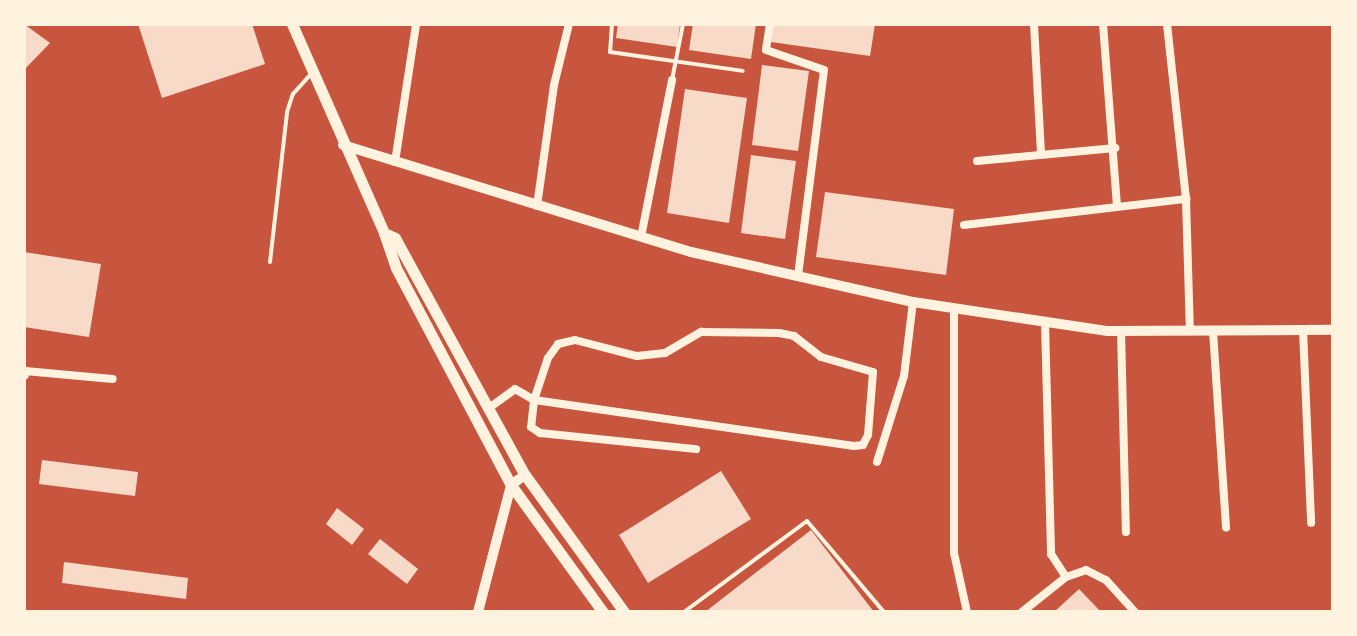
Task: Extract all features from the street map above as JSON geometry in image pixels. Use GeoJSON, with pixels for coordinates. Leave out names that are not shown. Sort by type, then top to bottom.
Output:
{"type":"FeatureCollection","features":[{"type":"Feature","properties":{"kind":"main road"},"geometry":{"type":"LineString","coordinates":[[292,24],[310,75],[384,233],[396,268],[511,485],[603,612]]}},
{"type":"Feature","properties":{"kind":"main road"},"geometry":{"type":"LineString","coordinates":[[384,233],[395,238],[525,475],[624,612]]}},
{"type":"Feature","properties":{"kind":"street"},"geometry":{"type":"LineString","coordinates":[[395,162],[416,24]]}},
{"type":"Feature","properties":{"kind":"street"},"geometry":{"type":"LineString","coordinates":[[537,206],[554,85],[569,24]]}},
{"type":"Feature","properties":{"kind":"street"},"geometry":{"type":"LineString","coordinates":[[770,24],[766,50],[824,70],[798,276]]}},
{"type":"Feature","properties":{"kind":"street"},"geometry":{"type":"LineString","coordinates":[[1034,24],[1041,155]]}},
{"type":"Feature","properties":{"kind":"street"},"geometry":{"type":"LineString","coordinates":[[1103,24],[1115,148],[1117,205]]}},
{"type":"Feature","properties":{"kind":"street"},"geometry":{"type":"LineString","coordinates":[[1167,24],[1186,199],[1190,331]]}},
{"type":"Feature","properties":{"kind":"street"},"geometry":{"type":"LineString","coordinates":[[641,237],[672,80]]}},
{"type":"Feature","properties":{"kind":"street"},"geometry":{"type":"LineString","coordinates":[[341,145],[641,237],[913,302],[1121,331],[1333,330]]}},
{"type":"Feature","properties":{"kind":"street"},"geometry":{"type":"LineString","coordinates":[[977,161],[1115,148]]}},
{"type":"Feature","properties":{"kind":"street"},"geometry":{"type":"LineString","coordinates":[[964,225],[1186,199]]}},
{"type":"Feature","properties":{"kind":"street"},"geometry":{"type":"LineString","coordinates":[[877,462],[904,376],[913,302]]}},
{"type":"Feature","properties":{"kind":"street"},"geometry":{"type":"LineString","coordinates":[[954,309],[954,553],[967,612]]}},
{"type":"Feature","properties":{"kind":"street"},"geometry":{"type":"LineString","coordinates":[[1045,322],[1051,554],[1066,577]]}},
{"type":"Feature","properties":{"kind":"street"},"geometry":{"type":"LineString","coordinates":[[1303,329],[1311,523]]}},
{"type":"Feature","properties":{"kind":"street"},"geometry":{"type":"LineString","coordinates":[[1121,331],[1126,532]]}},
{"type":"Feature","properties":{"kind":"street"},"geometry":{"type":"LineString","coordinates":[[1213,331],[1226,528]]}},
{"type":"Feature","properties":{"kind":"street"},"geometry":{"type":"LineString","coordinates":[[489,408],[515,389],[534,400],[854,446],[863,445],[868,435],[875,387],[873,372],[821,357],[794,336],[701,332],[665,353],[637,356],[575,340],[558,344],[534,400],[531,427],[540,433],[696,449]]}},
{"type":"Feature","properties":{"kind":"street"},"geometry":{"type":"LineString","coordinates":[[24,372],[113,379]]}},
{"type":"Feature","properties":{"kind":"street"},"geometry":{"type":"LineString","coordinates":[[478,612],[511,485],[525,475]]}},
{"type":"Feature","properties":{"kind":"street"},"geometry":{"type":"LineString","coordinates":[[1022,612],[1066,577],[1086,570],[1106,580],[1135,612]]}},
{"type":"Feature","properties":{"kind":"lane"},"geometry":{"type":"LineString","coordinates":[[612,24],[610,52],[743,71]]}},
{"type":"Feature","properties":{"kind":"lane"},"geometry":{"type":"LineString","coordinates":[[672,80],[683,24]]}},
{"type":"Feature","properties":{"kind":"lane"},"geometry":{"type":"LineString","coordinates":[[270,262],[287,112],[293,94],[310,75]]}},
{"type":"Feature","properties":{"kind":"lane"},"geometry":{"type":"LineString","coordinates":[[684,612],[807,521],[815,524],[884,612]]}},
{"type":"Feature","properties":{"kind":"building"},"geometry":{"type":"Polygon","coordinates":[[[24,24],[50,43],[24,70],[24,24]]]}},
{"type":"Feature","properties":{"kind":"building"},"geometry":{"type":"Polygon","coordinates":[[[138,24],[252,24],[265,64],[162,98],[138,24]]]}},
{"type":"Feature","properties":{"kind":"building"},"geometry":{"type":"Polygon","coordinates":[[[618,24],[680,24],[677,47],[616,38],[618,24]]]}},
{"type":"Feature","properties":{"kind":"building"},"geometry":{"type":"Polygon","coordinates":[[[693,24],[756,24],[751,59],[689,50],[693,24]]]}},
{"type":"Feature","properties":{"kind":"building"},"geometry":{"type":"Polygon","coordinates":[[[773,24],[875,24],[870,56],[771,42],[773,24]]]}},
{"type":"Feature","properties":{"kind":"building"},"geometry":{"type":"Polygon","coordinates":[[[762,65],[809,71],[798,151],[752,145],[762,65]]]}},
{"type":"Feature","properties":{"kind":"building"},"geometry":{"type":"Polygon","coordinates":[[[685,89],[747,98],[729,223],[667,213],[685,89]]]}},
{"type":"Feature","properties":{"kind":"building"},"geometry":{"type":"Polygon","coordinates":[[[751,155],[796,161],[785,239],[741,233],[751,155]]]}},
{"type":"Feature","properties":{"kind":"building"},"geometry":{"type":"Polygon","coordinates":[[[825,192],[954,209],[946,275],[816,257],[825,192]]]}},
{"type":"Feature","properties":{"kind":"building"},"geometry":{"type":"Polygon","coordinates":[[[24,252],[101,264],[89,337],[24,327],[24,252]]]}},
{"type":"Feature","properties":{"kind":"building"},"geometry":{"type":"Polygon","coordinates":[[[42,460],[138,472],[135,496],[39,484],[42,460]]]}},
{"type":"Feature","properties":{"kind":"building"},"geometry":{"type":"Polygon","coordinates":[[[721,471],[751,519],[648,583],[619,535],[721,471]]]}},
{"type":"Feature","properties":{"kind":"building"},"geometry":{"type":"Polygon","coordinates":[[[337,508],[364,529],[352,545],[326,524],[337,508]]]}},
{"type":"Feature","properties":{"kind":"building"},"geometry":{"type":"Polygon","coordinates":[[[811,530],[874,612],[705,612],[811,530]]]}},
{"type":"Feature","properties":{"kind":"building"},"geometry":{"type":"Polygon","coordinates":[[[380,539],[418,569],[407,584],[368,554],[380,539]]]}},
{"type":"Feature","properties":{"kind":"building"},"geometry":{"type":"Polygon","coordinates":[[[64,562],[188,578],[186,599],[62,583],[64,562]]]}},
{"type":"Feature","properties":{"kind":"building"},"geometry":{"type":"Polygon","coordinates":[[[1079,589],[1101,612],[1054,612],[1079,589]]]}}]}
